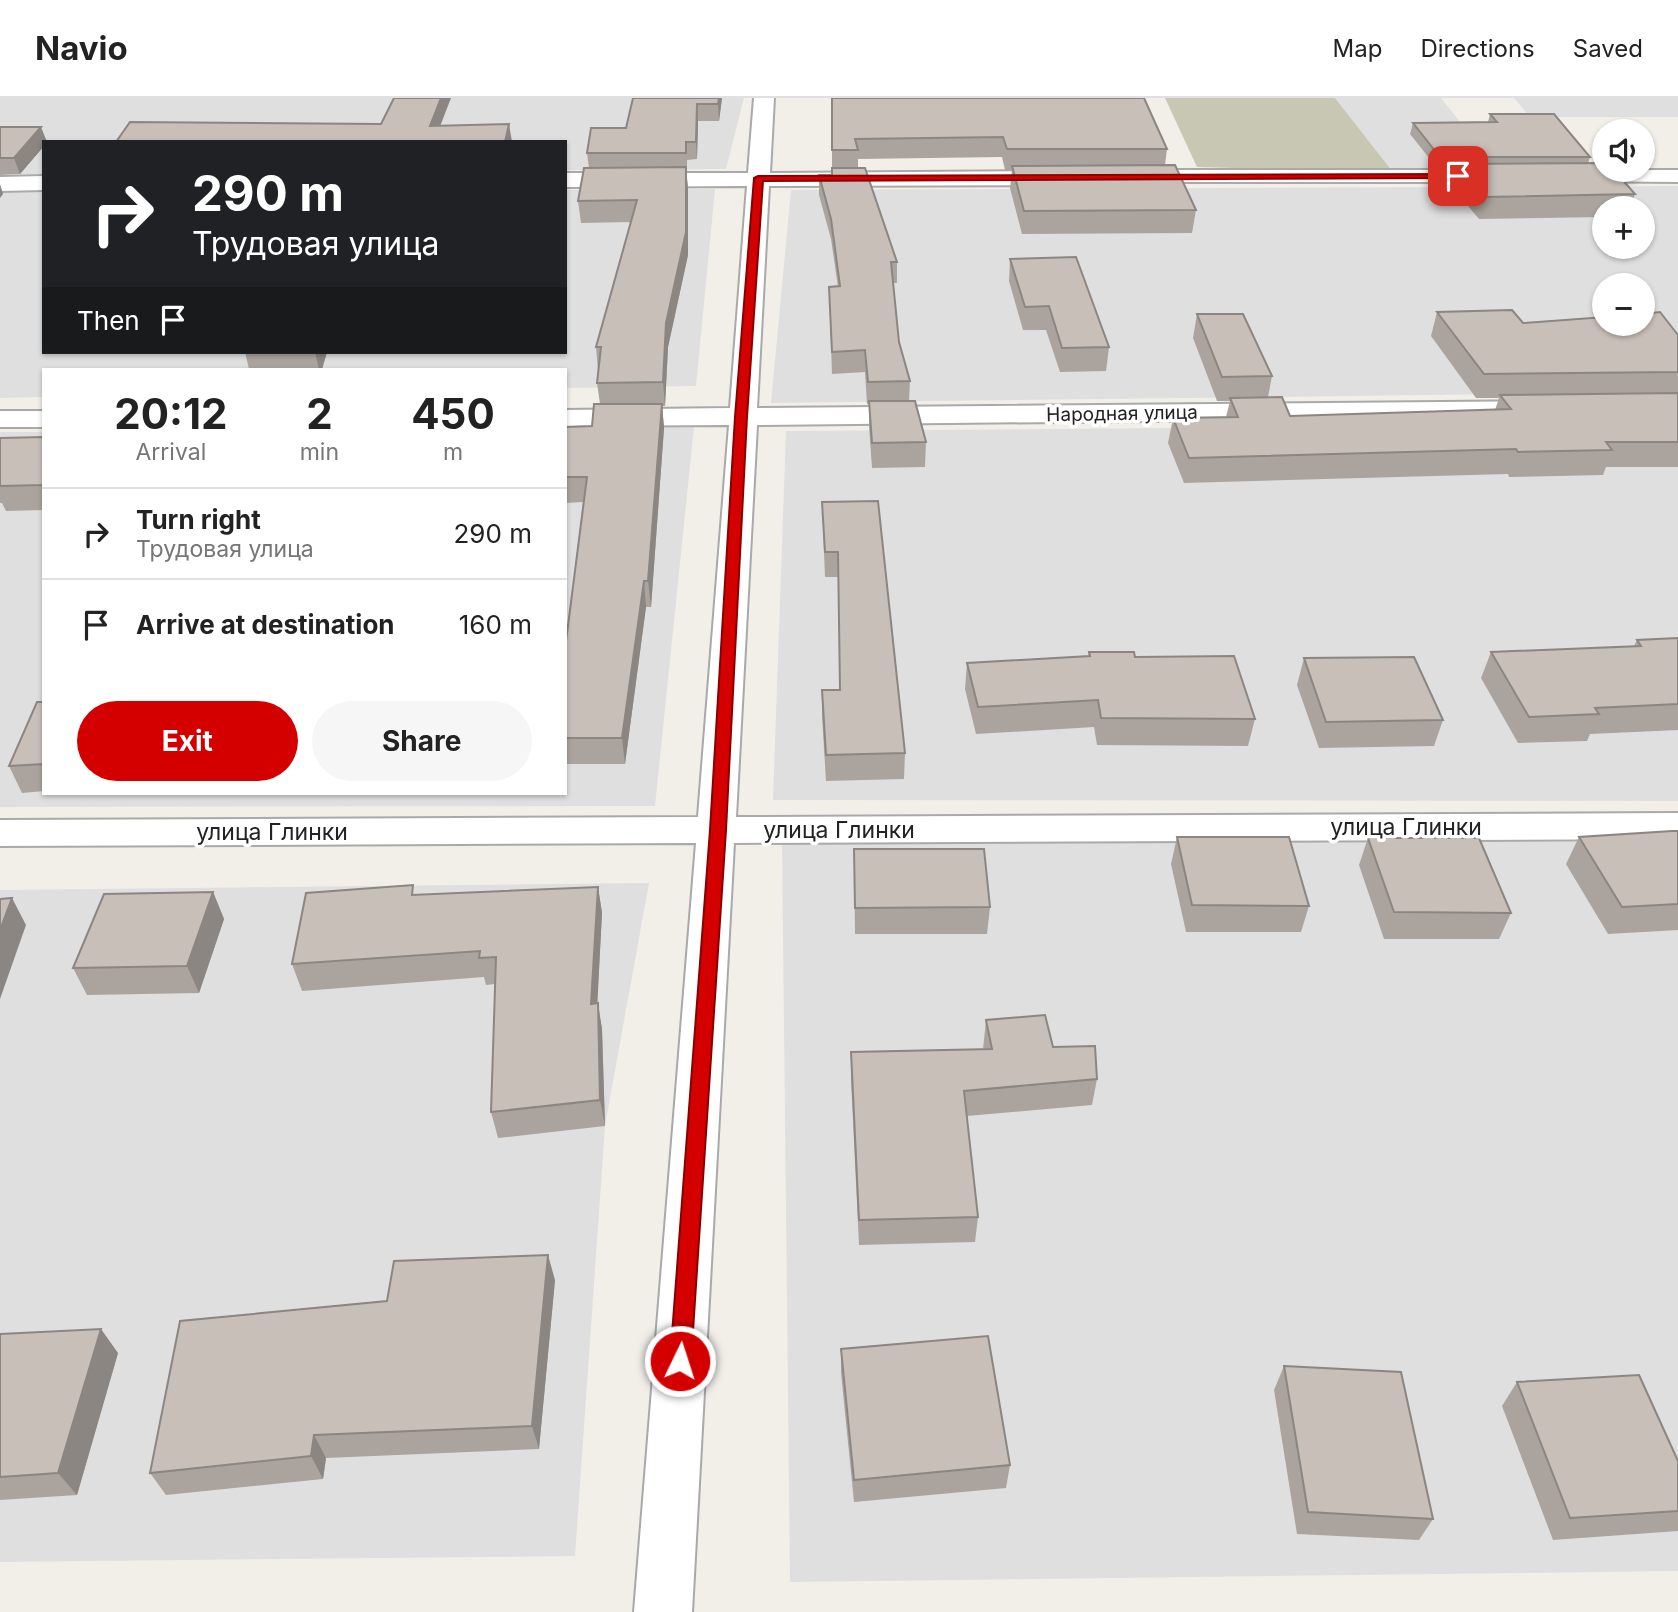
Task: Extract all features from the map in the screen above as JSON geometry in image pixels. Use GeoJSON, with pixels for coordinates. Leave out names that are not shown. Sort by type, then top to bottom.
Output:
{"type":"FeatureCollection","features":[{"type":"Feature","properties":{"kind":"street"},"geometry":{"type":"LineString","coordinates":[[663,1612],[718,830],[741,417],[764,98]]}},
{"type":"Feature","properties":{"kind":"street"},"geometry":{"type":"LineString","coordinates":[[1106,177],[1524,176]]}},
{"type":"Feature","properties":{"kind":"street"},"geometry":{"type":"LineString","coordinates":[[1552,176],[1678,176]]}},
{"type":"Feature","properties":{"kind":"street"},"geometry":{"type":"LineString","coordinates":[[567,180],[1078,177]]}},
{"type":"Feature","properties":{"kind":"street"},"geometry":{"type":"LineString","coordinates":[[0,184],[42,183]]}},
{"type":"Feature","properties":{"kind":"street","name":"Народная улица"},"geometry":{"type":"LineString","coordinates":[[567,418],[1566,409]]}},
{"type":"Feature","properties":{"kind":"street"},"geometry":{"type":"LineString","coordinates":[[0,419],[42,419]]}},
{"type":"Feature","properties":{"kind":"street","name":"улица Глинки"},"geometry":{"type":"LineString","coordinates":[[0,833],[1678,827]]}},
{"type":"Feature","properties":{"kind":"shaded area"},"geometry":{"type":"Polygon","coordinates":[[[0,98],[744,98],[726,169],[567,170],[567,140],[42,140],[42,174],[0,174],[0,98]]]}},
{"type":"Feature","properties":{"kind":"shaded area"},"geometry":{"type":"Polygon","coordinates":[[[1165,98],[1335,98],[1393,172],[1197,167],[1165,98]]]}},
{"type":"Feature","properties":{"kind":"shaded area"},"geometry":{"type":"Polygon","coordinates":[[[1335,98],[1441,98],[1500,172],[1393,172],[1335,98]]]}},
{"type":"Feature","properties":{"kind":"shaded area"},"geometry":{"type":"Polygon","coordinates":[[[1514,98],[1678,98],[1678,117],[1530,117],[1514,98]]]}},
{"type":"Feature","properties":{"kind":"shaded area"},"geometry":{"type":"Polygon","coordinates":[[[1678,186],[1678,392],[771,403],[791,190],[1678,186]]]}},
{"type":"Feature","properties":{"kind":"shaded area"},"geometry":{"type":"Polygon","coordinates":[[[715,189],[696,386],[567,388],[567,368],[42,368],[42,397],[0,398],[0,192],[42,192],[42,354],[567,354],[567,190],[715,189]]]}},
{"type":"Feature","properties":{"kind":"shaded area"},"geometry":{"type":"Polygon","coordinates":[[[1678,424],[1678,801],[773,800],[786,431],[1678,424]]]}},
{"type":"Feature","properties":{"kind":"shaded area"},"geometry":{"type":"Polygon","coordinates":[[[694,427],[655,806],[0,807],[0,432],[42,432],[42,795],[567,795],[567,428],[694,427]]]}},
{"type":"Feature","properties":{"kind":"shaded area"},"geometry":{"type":"Polygon","coordinates":[[[782,841],[1678,842],[1678,1571],[790,1582],[782,841]]]}},
{"type":"Feature","properties":{"kind":"shaded area"},"geometry":{"type":"Polygon","coordinates":[[[649,883],[605,1126],[575,1556],[0,1562],[0,890],[649,883]]]}},
{"type":"Feature","properties":{"kind":"building"},"geometry":{"type":"Polygon","coordinates":[[[394,98],[441,98],[430,126],[509,124],[505,140],[117,140],[130,122],[381,124],[394,98]]]}},
{"type":"Feature","properties":{"kind":"building"},"geometry":{"type":"Polygon","coordinates":[[[633,98],[719,98],[718,104],[697,104],[696,142],[686,142],[686,153],[587,153],[591,128],[626,128],[633,98]]]}},
{"type":"Feature","properties":{"kind":"building"},"geometry":{"type":"Polygon","coordinates":[[[832,98],[1144,98],[1167,149],[1007,149],[1003,137],[855,139],[858,150],[832,150],[832,98]]]}},
{"type":"Feature","properties":{"kind":"building"},"geometry":{"type":"Polygon","coordinates":[[[1490,114],[1554,114],[1590,157],[1440,157],[1413,123],[1497,122],[1490,114]]]}},
{"type":"Feature","properties":{"kind":"building"},"geometry":{"type":"Polygon","coordinates":[[[0,127],[41,127],[14,158],[0,158],[0,127]]]}},
{"type":"Feature","properties":{"kind":"building"},"geometry":{"type":"Polygon","coordinates":[[[1592,163],[1592,182],[1624,182],[1635,194],[1485,197],[1456,164],[1592,163]]]}},
{"type":"Feature","properties":{"kind":"building"},"geometry":{"type":"Polygon","coordinates":[[[1175,165],[1196,210],[1024,211],[1012,166],[1175,165]]]}},
{"type":"Feature","properties":{"kind":"building"},"geometry":{"type":"Polygon","coordinates":[[[686,167],[686,232],[666,323],[663,382],[597,383],[601,347],[596,347],[637,200],[578,201],[584,168],[686,167]]]}},
{"type":"Feature","properties":{"kind":"building"},"geometry":{"type":"Polygon","coordinates":[[[832,168],[865,168],[897,262],[891,262],[899,342],[910,381],[868,382],[865,350],[832,352],[829,287],[840,286],[831,219],[819,175],[832,175],[832,168]]]}},
{"type":"Feature","properties":{"kind":"building"},"geometry":{"type":"Polygon","coordinates":[[[1076,257],[1109,347],[1062,348],[1049,306],[1025,307],[1010,259],[1076,257]]]}},
{"type":"Feature","properties":{"kind":"building"},"geometry":{"type":"Polygon","coordinates":[[[1512,310],[1523,323],[1592,318],[1592,336],[1655,336],[1655,313],[1660,312],[1678,335],[1678,372],[1484,374],[1437,312],[1512,310]]]}},
{"type":"Feature","properties":{"kind":"building"},"geometry":{"type":"Polygon","coordinates":[[[1197,314],[1243,314],[1272,376],[1222,377],[1197,314]]]}},
{"type":"Feature","properties":{"kind":"building"},"geometry":{"type":"Polygon","coordinates":[[[1678,393],[1678,442],[1606,442],[1612,450],[1518,452],[1516,449],[1189,458],[1173,418],[1238,417],[1230,398],[1282,397],[1290,416],[1511,409],[1500,395],[1678,393]]]}},
{"type":"Feature","properties":{"kind":"building"},"geometry":{"type":"Polygon","coordinates":[[[869,401],[915,401],[926,442],[872,443],[869,401]]]}},
{"type":"Feature","properties":{"kind":"building"},"geometry":{"type":"Polygon","coordinates":[[[594,404],[662,404],[648,581],[644,581],[622,738],[567,738],[567,633],[587,477],[567,477],[567,427],[592,426],[594,404]]]}},
{"type":"Feature","properties":{"kind":"building"},"geometry":{"type":"Polygon","coordinates":[[[42,437],[42,485],[0,486],[0,438],[42,437]]]}},
{"type":"Feature","properties":{"kind":"building"},"geometry":{"type":"Polygon","coordinates":[[[878,501],[905,753],[826,755],[822,690],[840,690],[838,552],[825,552],[822,502],[878,501]]]}},
{"type":"Feature","properties":{"kind":"building"},"geometry":{"type":"Polygon","coordinates":[[[1678,638],[1678,704],[1595,708],[1599,714],[1529,717],[1491,652],[1641,646],[1637,640],[1678,638]]]}},
{"type":"Feature","properties":{"kind":"building"},"geometry":{"type":"Polygon","coordinates":[[[1089,652],[1134,652],[1135,657],[1234,656],[1255,719],[1101,718],[1098,700],[978,707],[967,663],[1090,656],[1089,652]]]}},
{"type":"Feature","properties":{"kind":"building"},"geometry":{"type":"Polygon","coordinates":[[[1414,657],[1443,720],[1326,722],[1304,658],[1414,657]]]}},
{"type":"Feature","properties":{"kind":"building"},"geometry":{"type":"Polygon","coordinates":[[[37,702],[42,702],[42,764],[9,766],[37,702]]]}},
{"type":"Feature","properties":{"kind":"building"},"geometry":{"type":"Polygon","coordinates":[[[1678,831],[1678,904],[1622,907],[1579,837],[1678,831]]]}},
{"type":"Feature","properties":{"kind":"building"},"geometry":{"type":"Polygon","coordinates":[[[1177,837],[1289,837],[1309,906],[1192,905],[1177,837]]]}},
{"type":"Feature","properties":{"kind":"building"},"geometry":{"type":"Polygon","coordinates":[[[1368,838],[1479,838],[1511,913],[1394,912],[1368,838]]]}},
{"type":"Feature","properties":{"kind":"building"},"geometry":{"type":"Polygon","coordinates":[[[854,849],[984,849],[990,907],[855,908],[854,849]]]}},
{"type":"Feature","properties":{"kind":"building"},"geometry":{"type":"Polygon","coordinates":[[[413,885],[412,895],[598,887],[591,1004],[598,1003],[600,1100],[491,1112],[496,957],[479,958],[480,951],[292,964],[306,893],[413,885]]]}},
{"type":"Feature","properties":{"kind":"building"},"geometry":{"type":"Polygon","coordinates":[[[213,892],[187,966],[73,968],[104,894],[213,892]]]}},
{"type":"Feature","properties":{"kind":"building"},"geometry":{"type":"Polygon","coordinates":[[[12,898],[0,930],[0,899],[12,898]]]}},
{"type":"Feature","properties":{"kind":"building"},"geometry":{"type":"Polygon","coordinates":[[[1045,1015],[1053,1047],[1095,1046],[1097,1079],[964,1091],[978,1217],[859,1220],[851,1052],[992,1049],[986,1020],[1045,1015]]]}},
{"type":"Feature","properties":{"kind":"building"},"geometry":{"type":"Polygon","coordinates":[[[548,1255],[532,1426],[314,1435],[311,1456],[150,1473],[180,1321],[387,1301],[394,1261],[548,1255]]]}},
{"type":"Feature","properties":{"kind":"building"},"geometry":{"type":"Polygon","coordinates":[[[101,1329],[58,1473],[0,1477],[0,1334],[101,1329]]]}},
{"type":"Feature","properties":{"kind":"building"},"geometry":{"type":"Polygon","coordinates":[[[988,1336],[1010,1465],[854,1480],[841,1349],[988,1336]]]}},
{"type":"Feature","properties":{"kind":"building"},"geometry":{"type":"Polygon","coordinates":[[[1284,1366],[1401,1372],[1433,1519],[1308,1512],[1284,1366]]]}},
{"type":"Feature","properties":{"kind":"building"},"geometry":{"type":"Polygon","coordinates":[[[1639,1375],[1678,1461],[1678,1511],[1570,1518],[1517,1382],[1639,1375]]]}},
{"type":"Feature","properties":{"kind":"route"},"geometry":{"type":"LineString","coordinates":[[680,1361],[718,830],[741,417],[758,178],[1458,176]]}}]}
